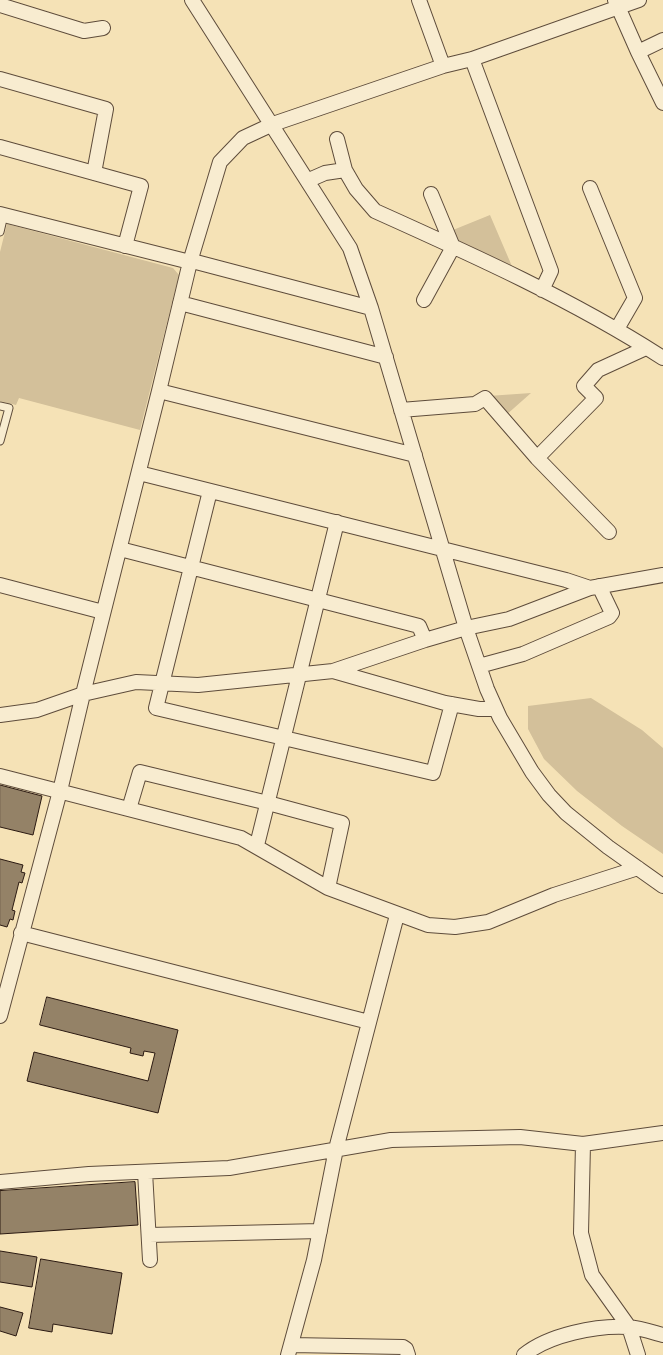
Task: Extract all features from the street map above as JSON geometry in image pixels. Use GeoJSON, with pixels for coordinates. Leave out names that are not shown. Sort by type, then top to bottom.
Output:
{"type":"FeatureCollection","features":[{"type":"Feature","properties":{"kind":"street"},"geometry":{"type":"LineString","coordinates":[[192,0],[273,124],[350,248],[386,357],[466,628],[495,709],[532,772],[549,795],[566,813],[663,886]]}},
{"type":"Feature","properties":{"kind":"street"},"geometry":{"type":"LineString","coordinates":[[419,0],[443,66]]}},
{"type":"Feature","properties":{"kind":"street"},"geometry":{"type":"LineString","coordinates":[[0,1016],[60,791],[103,612],[160,391],[190,262],[220,162],[243,138],[273,124],[443,66],[472,59],[616,3],[639,0]]}},
{"type":"Feature","properties":{"kind":"street"},"geometry":{"type":"LineString","coordinates":[[616,3],[663,103]]}},
{"type":"Feature","properties":{"kind":"street"},"geometry":{"type":"LineString","coordinates":[[0,5],[84,31],[103,28]]}},
{"type":"Feature","properties":{"kind":"street"},"geometry":{"type":"LineString","coordinates":[[638,52],[663,40]]}},
{"type":"Feature","properties":{"kind":"street"},"geometry":{"type":"LineString","coordinates":[[472,59],[551,271],[542,290]]}},
{"type":"Feature","properties":{"kind":"street"},"geometry":{"type":"LineString","coordinates":[[0,79],[106,109],[94,173]]}},
{"type":"Feature","properties":{"kind":"street"},"geometry":{"type":"LineString","coordinates":[[337,139],[345,170],[356,189],[375,211],[542,290],[616,329],[663,358]]}},
{"type":"Feature","properties":{"kind":"street"},"geometry":{"type":"LineString","coordinates":[[0,148],[140,186],[125,246]]}},
{"type":"Feature","properties":{"kind":"street"},"geometry":{"type":"LineString","coordinates":[[308,180],[325,173],[345,170]]}},
{"type":"Feature","properties":{"kind":"street"},"geometry":{"type":"LineString","coordinates":[[590,188],[635,298],[616,329]]}},
{"type":"Feature","properties":{"kind":"street"},"geometry":{"type":"LineString","coordinates":[[431,194],[453,247]]}},
{"type":"Feature","properties":{"kind":"street"},"geometry":{"type":"LineString","coordinates":[[2,214],[371,308]]}},
{"type":"Feature","properties":{"kind":"street"},"geometry":{"type":"LineString","coordinates":[[424,300],[453,247]]}},
{"type":"Feature","properties":{"kind":"street"},"geometry":{"type":"LineString","coordinates":[[180,303],[386,357]]}},
{"type":"Feature","properties":{"kind":"street"},"geometry":{"type":"LineString","coordinates":[[537,458],[596,398],[584,386],[598,370],[646,348]]}},
{"type":"Feature","properties":{"kind":"street"},"geometry":{"type":"LineString","coordinates":[[160,391],[415,455]]}},
{"type":"Feature","properties":{"kind":"street"},"geometry":{"type":"LineString","coordinates":[[401,410],[475,404],[485,398],[537,458],[609,532]]}},
{"type":"Feature","properties":{"kind":"street"},"geometry":{"type":"LineString","coordinates":[[138,473],[595,587],[612,613],[609,617],[523,654],[479,666]]}},
{"type":"Feature","properties":{"kind":"street"},"geometry":{"type":"LineString","coordinates":[[210,491],[156,708],[433,773],[452,704]]}},
{"type":"Feature","properties":{"kind":"street"},"geometry":{"type":"LineString","coordinates":[[257,845],[337,522]]}},
{"type":"Feature","properties":{"kind":"street"},"geometry":{"type":"LineString","coordinates":[[120,549],[419,626],[426,640]]}},
{"type":"Feature","properties":{"kind":"street"},"geometry":{"type":"LineString","coordinates":[[0,715],[38,710],[83,694],[136,682],[198,685],[333,671],[466,628],[509,619],[595,587],[663,575]]}},
{"type":"Feature","properties":{"kind":"street"},"geometry":{"type":"LineString","coordinates":[[0,585],[103,612]]}},
{"type":"Feature","properties":{"kind":"street"},"geometry":{"type":"LineString","coordinates":[[333,671],[391,689],[415,693],[452,704],[480,709],[495,709]]}},
{"type":"Feature","properties":{"kind":"street"},"geometry":{"type":"LineString","coordinates":[[129,809],[140,772],[342,823],[328,888]]}},
{"type":"Feature","properties":{"kind":"street"},"geometry":{"type":"LineString","coordinates":[[0,776],[241,838],[257,845],[328,888],[428,925],[455,927],[488,922],[554,895],[638,868]]}},
{"type":"Feature","properties":{"kind":"street"},"geometry":{"type":"LineString","coordinates":[[397,915],[336,1149],[314,1260],[289,1350],[403,1348],[406,1349],[408,1355]]}},
{"type":"Feature","properties":{"kind":"street"},"geometry":{"type":"LineString","coordinates":[[21,933],[370,1022]]}},
{"type":"Feature","properties":{"kind":"street"},"geometry":{"type":"LineString","coordinates":[[0,1182],[89,1174],[229,1168],[390,1140],[520,1137],[583,1144],[663,1133]]}},
{"type":"Feature","properties":{"kind":"street"},"geometry":{"type":"LineString","coordinates":[[583,1144],[581,1233],[592,1275],[629,1327],[638,1355]]}},
{"type":"Feature","properties":{"kind":"street"},"geometry":{"type":"LineString","coordinates":[[145,1172],[150,1260]]}},
{"type":"Feature","properties":{"kind":"street"},"geometry":{"type":"LineString","coordinates":[[149,1234],[320,1231]]}},
{"type":"Feature","properties":{"kind":"street"},"geometry":{"type":"LineString","coordinates":[[524,1355],[532,1348],[572,1332],[629,1327],[663,1335]]}},
{"type":"Feature","properties":{"kind":"lane"},"geometry":{"type":"LineString","coordinates":[[0,232],[2,214]]}},
{"type":"Feature","properties":{"kind":"lane"},"geometry":{"type":"LineString","coordinates":[[0,406],[9,408],[0,441]]}},
{"type":"Feature","properties":{"kind":"shaded area"},"geometry":{"type":"Polygon","coordinates":[[[490,215],[514,271],[459,244],[453,230],[490,215]]]}},
{"type":"Feature","properties":{"kind":"shaded area"},"geometry":{"type":"Polygon","coordinates":[[[7,224],[173,268],[179,275],[140,430],[19,398],[16,405],[0,401],[0,252],[7,224]]]}},
{"type":"Feature","properties":{"kind":"shaded area"},"geometry":{"type":"Polygon","coordinates":[[[531,393],[505,416],[488,396],[531,393]]]}},
{"type":"Feature","properties":{"kind":"shaded area"},"geometry":{"type":"Polygon","coordinates":[[[591,698],[642,730],[663,748],[663,854],[622,826],[577,791],[544,759],[528,729],[528,706],[591,698]]]}},
{"type":"Feature","properties":{"kind":"building"},"geometry":{"type":"Polygon","coordinates":[[[0,785],[42,796],[33,835],[0,827],[0,785]]]}},
{"type":"Feature","properties":{"kind":"building"},"geometry":{"type":"Polygon","coordinates":[[[0,859],[23,865],[21,872],[25,873],[22,883],[19,882],[12,910],[15,911],[13,920],[10,919],[7,927],[0,925],[0,859]]]}},
{"type":"Feature","properties":{"kind":"building"},"geometry":{"type":"Polygon","coordinates":[[[47,997],[178,1030],[158,1113],[27,1081],[34,1052],[148,1081],[155,1053],[144,1051],[143,1056],[130,1053],[131,1048],[40,1025],[47,997]]]}},
{"type":"Feature","properties":{"kind":"building"},"geometry":{"type":"Polygon","coordinates":[[[135,1182],[138,1225],[0,1234],[0,1191],[135,1182]]]}},
{"type":"Feature","properties":{"kind":"building"},"geometry":{"type":"Polygon","coordinates":[[[0,1251],[37,1257],[32,1287],[0,1282],[0,1251]]]}},
{"type":"Feature","properties":{"kind":"building"},"geometry":{"type":"Polygon","coordinates":[[[41,1259],[122,1273],[112,1334],[53,1324],[52,1332],[29,1328],[41,1259]]]}},
{"type":"Feature","properties":{"kind":"building"},"geometry":{"type":"Polygon","coordinates":[[[0,1307],[23,1313],[16,1336],[0,1331],[0,1307]]]}}]}
